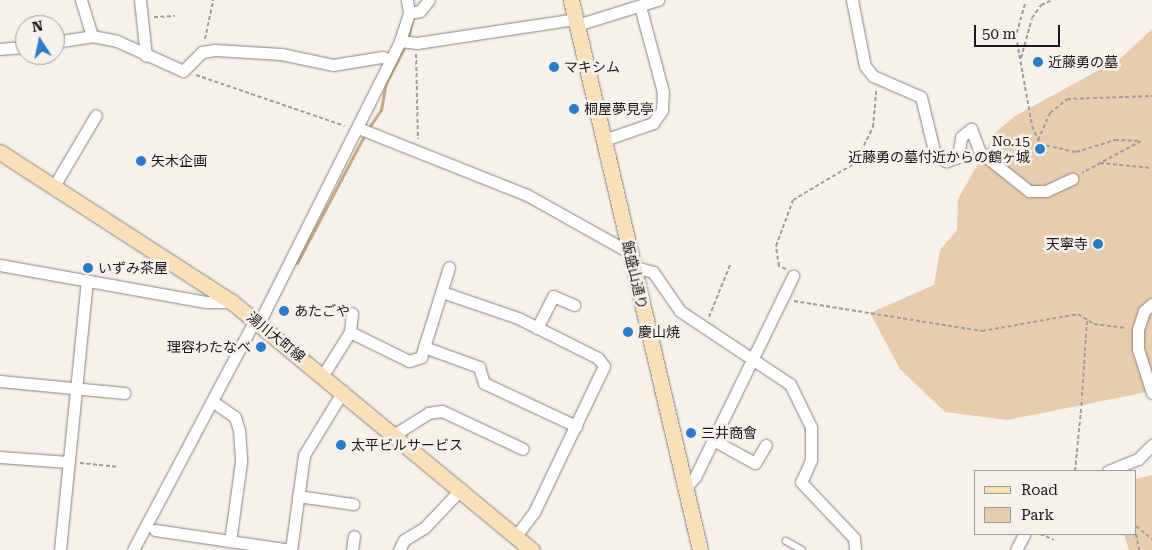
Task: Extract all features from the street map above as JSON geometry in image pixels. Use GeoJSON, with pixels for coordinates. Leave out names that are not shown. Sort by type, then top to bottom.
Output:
{"type":"FeatureCollection","features":[{"type":"Feature","properties":{"kind":"main road","name":"飯盛山通り"},"geometry":{"type":"LineString","coordinates":[[571,0],[700,550]]}},
{"type":"Feature","properties":{"kind":"main road","name":"湯川大町線"},"geometry":{"type":"LineString","coordinates":[[0,152],[232,302],[343,391],[532,550]]}},
{"type":"Feature","properties":{"kind":"street"},"geometry":{"type":"LineString","coordinates":[[81,0],[92,36]]}},
{"type":"Feature","properties":{"kind":"street"},"geometry":{"type":"LineString","coordinates":[[140,0],[146,56]]}},
{"type":"Feature","properties":{"kind":"street"},"geometry":{"type":"LineString","coordinates":[[134,550],[212,401],[257,322],[357,130],[400,41],[409,13],[407,0]]}},
{"type":"Feature","properties":{"kind":"street"},"geometry":{"type":"LineString","coordinates":[[409,13],[420,11],[429,0]]}},
{"type":"Feature","properties":{"kind":"street"},"geometry":{"type":"LineString","coordinates":[[400,41],[416,43],[576,22],[658,0]]}},
{"type":"Feature","properties":{"kind":"street"},"geometry":{"type":"LineString","coordinates":[[852,0],[860,57],[880,80],[922,96],[932,147],[939,158],[958,157],[961,137],[971,129],[980,152],[1029,191],[1046,191],[1072,179]]}},
{"type":"Feature","properties":{"kind":"street"},"geometry":{"type":"LineString","coordinates":[[604,140],[653,123],[662,110],[663,92],[640,6]]}},
{"type":"Feature","properties":{"kind":"street"},"geometry":{"type":"LineString","coordinates":[[65,40],[92,36],[117,41],[146,56],[183,71],[202,52],[244,50],[333,65],[382,57],[391,60]]}},
{"type":"Feature","properties":{"kind":"street"},"geometry":{"type":"LineString","coordinates":[[0,47],[15,47]]}},
{"type":"Feature","properties":{"kind":"street"},"geometry":{"type":"LineString","coordinates":[[54,186],[96,114]]}},
{"type":"Feature","properties":{"kind":"street"},"geometry":{"type":"LineString","coordinates":[[357,130],[527,195],[653,272],[680,311],[755,358],[790,384],[804,407],[813,450],[801,482],[854,538],[855,550]]}},
{"type":"Feature","properties":{"kind":"street"},"geometry":{"type":"LineString","coordinates":[[0,265],[206,302],[232,302]]}},
{"type":"Feature","properties":{"kind":"street"},"geometry":{"type":"LineString","coordinates":[[350,332],[409,362],[421,357],[449,268]]}},
{"type":"Feature","properties":{"kind":"street"},"geometry":{"type":"LineString","coordinates":[[685,488],[713,440],[755,358],[784,300],[793,276]]}},
{"type":"Feature","properties":{"kind":"street"},"geometry":{"type":"LineString","coordinates":[[60,550],[87,280]]}},
{"type":"Feature","properties":{"kind":"street"},"geometry":{"type":"LineString","coordinates":[[442,292],[537,328],[602,362],[604,369],[534,512],[516,536]]}},
{"type":"Feature","properties":{"kind":"street"},"geometry":{"type":"LineString","coordinates":[[537,328],[553,296],[574,305]]}},
{"type":"Feature","properties":{"kind":"street"},"geometry":{"type":"LineString","coordinates":[[1152,304],[1144,311],[1138,329],[1138,350],[1152,393]]}},
{"type":"Feature","properties":{"kind":"street"},"geometry":{"type":"LineString","coordinates":[[323,375],[350,332],[352,313]]}},
{"type":"Feature","properties":{"kind":"street"},"geometry":{"type":"LineString","coordinates":[[424,347],[480,367],[484,383],[576,426]]}},
{"type":"Feature","properties":{"kind":"street"},"geometry":{"type":"LineString","coordinates":[[0,381],[124,393]]}},
{"type":"Feature","properties":{"kind":"street"},"geometry":{"type":"LineString","coordinates":[[155,530],[291,550],[304,455],[343,391]]}},
{"type":"Feature","properties":{"kind":"street"},"geometry":{"type":"LineString","coordinates":[[212,401],[235,417],[239,430],[240,480],[230,541]]}},
{"type":"Feature","properties":{"kind":"street"},"geometry":{"type":"LineString","coordinates":[[395,434],[428,413],[442,411],[523,449]]}},
{"type":"Feature","properties":{"kind":"street"},"geometry":{"type":"LineString","coordinates":[[713,440],[755,463],[766,444]]}},
{"type":"Feature","properties":{"kind":"street"},"geometry":{"type":"LineString","coordinates":[[1110,470],[1138,459],[1152,445]]}},
{"type":"Feature","properties":{"kind":"street"},"geometry":{"type":"LineString","coordinates":[[0,457],[68,462]]}},
{"type":"Feature","properties":{"kind":"street"},"geometry":{"type":"LineString","coordinates":[[399,550],[404,540],[424,528],[461,489]]}},
{"type":"Feature","properties":{"kind":"street"},"geometry":{"type":"LineString","coordinates":[[298,496],[353,504]]}},
{"type":"Feature","properties":{"kind":"street"},"geometry":{"type":"LineString","coordinates":[[1016,550],[1024,535]]}},
{"type":"Feature","properties":{"kind":"street"},"geometry":{"type":"LineString","coordinates":[[352,550],[354,536]]}},
{"type":"Feature","properties":{"kind":"lane"},"geometry":{"type":"LineString","coordinates":[[786,541],[802,550]]}},
{"type":"Feature","properties":{"kind":"path"},"geometry":{"type":"LineString","coordinates":[[202,52],[213,0]]}},
{"type":"Feature","properties":{"kind":"path"},"geometry":{"type":"LineString","coordinates":[[1021,60],[1032,18],[1041,5],[1052,0]]}},
{"type":"Feature","properties":{"kind":"path"},"geometry":{"type":"LineString","coordinates":[[1025,4],[1016,25],[1021,60],[1038,140],[1045,147],[1076,152],[1115,140],[1140,139],[1140,143],[1072,179]]}},
{"type":"Feature","properties":{"kind":"path"},"geometry":{"type":"LineString","coordinates":[[141,17],[175,16]]}},
{"type":"Feature","properties":{"kind":"path"},"geometry":{"type":"LineString","coordinates":[[416,43],[418,152]]}},
{"type":"Feature","properties":{"kind":"path"},"geometry":{"type":"LineString","coordinates":[[183,71],[357,130]]}},
{"type":"Feature","properties":{"kind":"path"},"geometry":{"type":"LineString","coordinates":[[793,276],[779,266],[776,246],[793,200],[855,163],[874,127],[880,80]]}},
{"type":"Feature","properties":{"kind":"path"},"geometry":{"type":"LineString","coordinates":[[1038,140],[1050,113],[1067,99],[1152,96]]}},
{"type":"Feature","properties":{"kind":"path"},"geometry":{"type":"LineString","coordinates":[[1100,163],[1152,168]]}},
{"type":"Feature","properties":{"kind":"path"},"geometry":{"type":"LineString","coordinates":[[705,328],[730,265]]}},
{"type":"Feature","properties":{"kind":"path"},"geometry":{"type":"LineString","coordinates":[[784,300],[982,331],[1066,314],[1078,314],[1094,324],[1138,329]]}},
{"type":"Feature","properties":{"kind":"path"},"geometry":{"type":"LineString","coordinates":[[1075,470],[1087,320]]}},
{"type":"Feature","properties":{"kind":"path"},"geometry":{"type":"LineString","coordinates":[[68,462],[117,467]]}},
{"type":"Feature","properties":{"kind":"path"},"geometry":{"type":"LineString","coordinates":[[1137,527],[1152,539]]}},
{"type":"Feature","properties":{"kind":"path"},"geometry":{"type":"LineString","coordinates":[[1042,535],[1054,540]]}},
{"type":"Feature","properties":{"kind":"path"},"geometry":{"type":"LineString","coordinates":[[1136,535],[1139,550]]}},
{"type":"Feature","properties":{"kind":"green space"},"geometry":{"type":"Polygon","coordinates":[[[1152,29],[1152,391],[1007,420],[945,412],[900,369],[870,313],[934,285],[940,250],[957,230],[958,199],[996,132],[1015,116],[1121,58],[1152,29]]]}},
{"type":"Feature","properties":{"kind":"green space"},"geometry":{"type":"Polygon","coordinates":[[[1152,475],[1152,550],[1129,550],[1124,535],[1137,535],[1137,479],[1152,475]]]}},
{"type":"Feature","properties":{"kind":"waterway"},"geometry":{"type":"LineString","coordinates":[[408,38],[413,16]]}},
{"type":"Feature","properties":{"kind":"waterway"},"geometry":{"type":"LineString","coordinates":[[368,129],[381,110],[386,83],[406,44]]}},
{"type":"Feature","properties":{"kind":"waterway"},"geometry":{"type":"LineString","coordinates":[[297,263],[365,134]]}},
{"type":"Feature","properties":{"kind":"place","name":"近藤勇の墓"},"geometry":{"type":"Point","coordinates":[1038,62]}},
{"type":"Feature","properties":{"kind":"place","name":"マキシム"},"geometry":{"type":"Point","coordinates":[554,67]}},
{"type":"Feature","properties":{"kind":"place","name":"桐屋夢見亭"},"geometry":{"type":"Point","coordinates":[574,109]}},
{"type":"Feature","properties":{"kind":"place","name":"No.15 近藤勇の墓付近からの鶴ヶ城"},"geometry":{"type":"Point","coordinates":[1040,149]}},
{"type":"Feature","properties":{"kind":"place","name":"矢木企画"},"geometry":{"type":"Point","coordinates":[141,161]}},
{"type":"Feature","properties":{"kind":"place","name":"天寧寺"},"geometry":{"type":"Point","coordinates":[1098,244]}},
{"type":"Feature","properties":{"kind":"place","name":"いずみ茶屋"},"geometry":{"type":"Point","coordinates":[88,268]}},
{"type":"Feature","properties":{"kind":"place","name":"あたごや"},"geometry":{"type":"Point","coordinates":[284,311]}},
{"type":"Feature","properties":{"kind":"place","name":"慶山焼"},"geometry":{"type":"Point","coordinates":[628,332]}},
{"type":"Feature","properties":{"kind":"place","name":"理容わたなべ"},"geometry":{"type":"Point","coordinates":[261,347]}},
{"type":"Feature","properties":{"kind":"place","name":"三井商會"},"geometry":{"type":"Point","coordinates":[691,433]}},
{"type":"Feature","properties":{"kind":"place","name":"太平ビルサービス"},"geometry":{"type":"Point","coordinates":[341,445]}}]}
